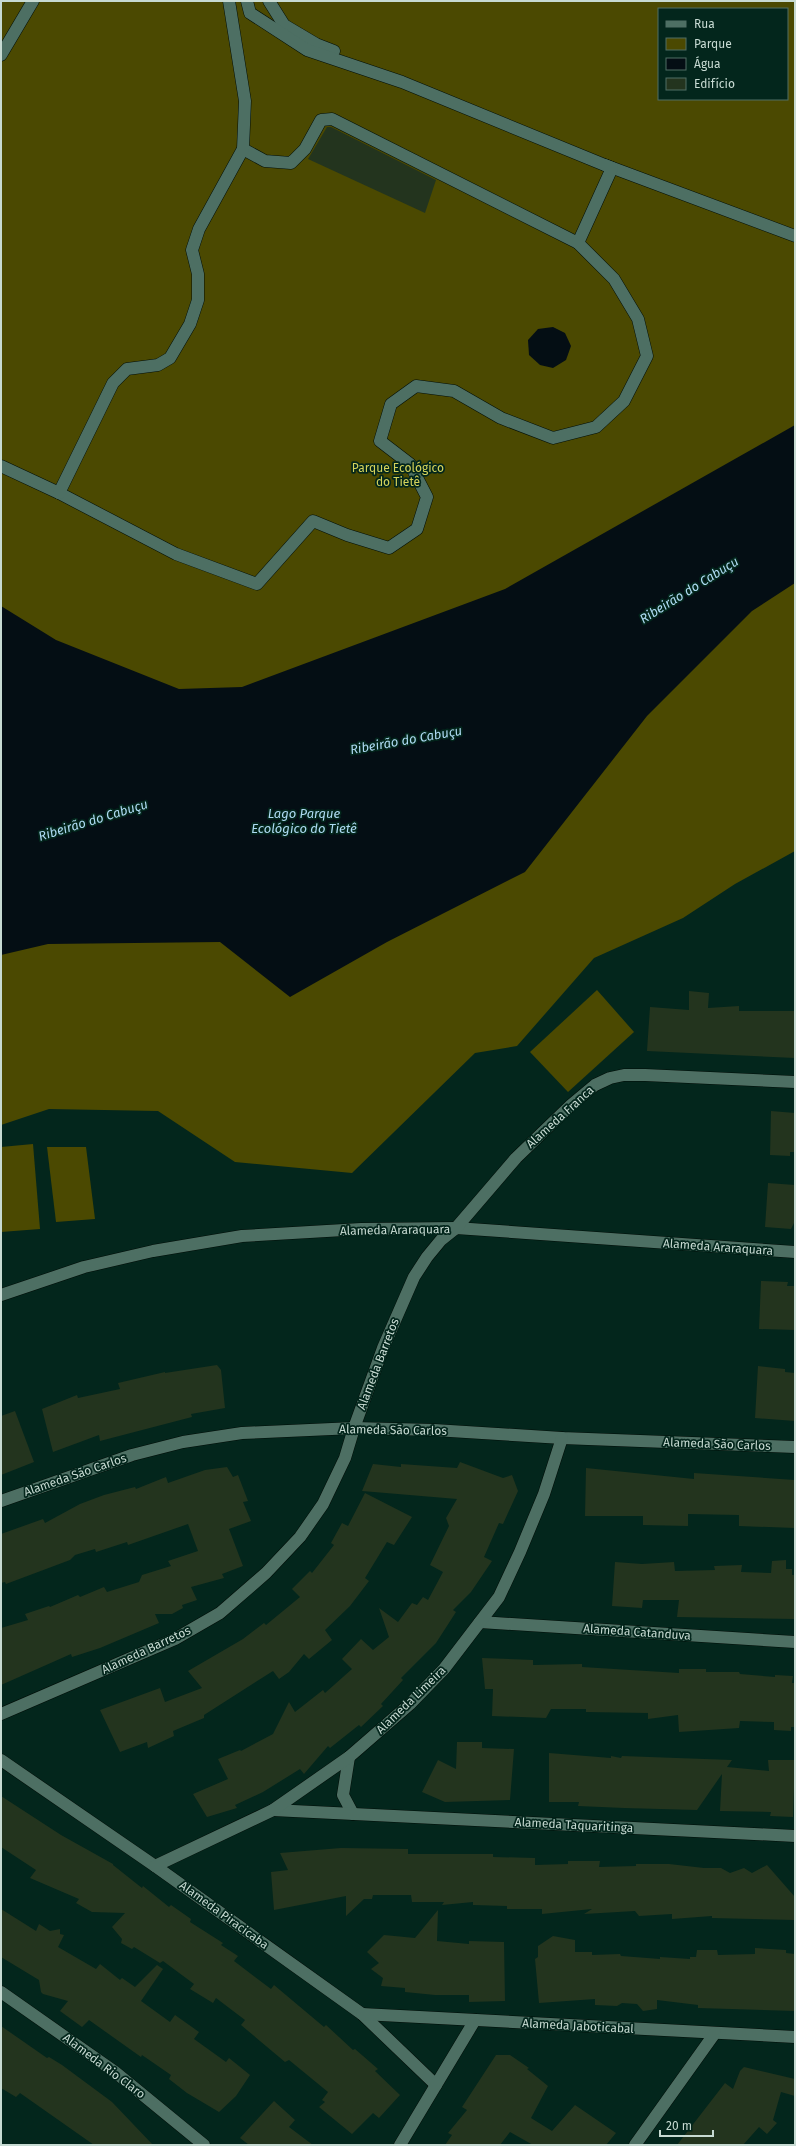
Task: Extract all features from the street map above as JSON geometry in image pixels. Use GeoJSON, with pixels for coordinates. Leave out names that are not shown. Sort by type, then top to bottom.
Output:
{"type":"FeatureCollection","features":[{"type":"Feature","properties":{"kind":"street"},"geometry":{"type":"LineString","coordinates":[[1,55],[33,1]]}},
{"type":"Feature","properties":{"kind":"street"},"geometry":{"type":"LineString","coordinates":[[59,493],[113,382],[127,369],[158,365],[170,358],[190,324],[198,300],[198,274],[192,250],[199,229],[243,149],[245,101],[228,1]]}},
{"type":"Feature","properties":{"kind":"street"},"geometry":{"type":"LineString","coordinates":[[247,1],[250,12],[307,50],[402,82],[612,168],[795,236]]}},
{"type":"Feature","properties":{"kind":"street"},"geometry":{"type":"LineString","coordinates":[[269,1],[284,25],[316,44],[472,104],[612,168]]}},
{"type":"Feature","properties":{"kind":"street"},"geometry":{"type":"LineString","coordinates":[[1,466],[59,493],[176,554],[257,584],[313,520],[347,535],[389,548],[417,529],[426,497],[410,464],[380,441],[391,404],[416,386],[454,391],[501,418],[553,438],[596,427],[624,401],[647,356],[638,319],[614,279],[578,243],[332,119],[321,120],[305,149],[291,163],[265,161],[243,149]]}},
{"type":"Feature","properties":{"kind":"street"},"geometry":{"type":"LineString","coordinates":[[578,243],[612,168]]}},
{"type":"Feature","properties":{"kind":"street","name":"Alameda Franca"},"geometry":{"type":"LineString","coordinates":[[456,1228],[516,1158],[571,1105],[595,1085],[610,1078],[624,1075],[645,1074],[795,1082]]}},
{"type":"Feature","properties":{"kind":"street","name":"Alameda Araraquara"},"geometry":{"type":"LineString","coordinates":[[1,1295],[84,1267],[153,1251],[242,1236],[361,1229],[456,1228],[795,1252]]}},
{"type":"Feature","properties":{"kind":"street","name":"Alameda Barretos"},"geometry":{"type":"LineString","coordinates":[[1,1714],[175,1639],[220,1613],[266,1573],[300,1537],[323,1504],[346,1458],[354,1428],[383,1348],[414,1277],[427,1257],[441,1240],[456,1228]]}},
{"type":"Feature","properties":{"kind":"street","name":"Alameda São Carlos"},"geometry":{"type":"LineString","coordinates":[[1,1501],[132,1455],[183,1442],[242,1433],[354,1428],[434,1430],[562,1438],[795,1447]]}},
{"type":"Feature","properties":{"kind":"street","name":"Alameda Limeira"},"geometry":{"type":"LineString","coordinates":[[155,1866],[273,1810],[349,1757],[410,1704],[444,1669],[499,1597],[520,1552],[544,1494],[562,1438]]}},
{"type":"Feature","properties":{"kind":"street","name":"Alameda Catanduva"},"geometry":{"type":"LineString","coordinates":[[480,1622],[795,1642]]}},
{"type":"Feature","properties":{"kind":"street"},"geometry":{"type":"LineString","coordinates":[[349,1757],[343,1795],[353,1814]]}},
{"type":"Feature","properties":{"kind":"street","name":"Alameda Piracicaba"},"geometry":{"type":"LineString","coordinates":[[1,1760],[155,1866],[362,2014],[436,2085]]}},
{"type":"Feature","properties":{"kind":"street","name":"Alameda Taquaritinga"},"geometry":{"type":"LineString","coordinates":[[273,1810],[795,1836]]}},
{"type":"Feature","properties":{"kind":"street","name":"Alameda Rio Claro"},"geometry":{"type":"LineString","coordinates":[[1,1992],[115,2072],[204,2145]]}},
{"type":"Feature","properties":{"kind":"street","name":"Alameda Jaboticabal"},"geometry":{"type":"LineString","coordinates":[[362,2014],[795,2037]]}},
{"type":"Feature","properties":{"kind":"street"},"geometry":{"type":"LineString","coordinates":[[400,2145],[475,2020]]}},
{"type":"Feature","properties":{"kind":"street"},"geometry":{"type":"LineString","coordinates":[[635,2145],[715,2033]]}},
{"type":"Feature","properties":{"kind":"green space","name":"Parque Ecológico do Tietê"},"geometry":{"type":"Polygon","coordinates":[[[1,1],[795,1],[795,851],[735,884],[683,918],[594,958],[517,1046],[475,1053],[352,1173],[235,1162],[158,1111],[49,1109],[1,1125],[1,1]]]}},
{"type":"Feature","properties":{"kind":"green space"},"geometry":{"type":"Polygon","coordinates":[[[597,990],[634,1032],[568,1092],[530,1052],[597,990]]]}},
{"type":"Feature","properties":{"kind":"green space"},"geometry":{"type":"Polygon","coordinates":[[[33,1144],[40,1229],[1,1232],[1,1147],[33,1144]]]}},
{"type":"Feature","properties":{"kind":"green space"},"geometry":{"type":"Polygon","coordinates":[[[47,1147],[86,1147],[95,1219],[56,1222],[47,1147]]]}},
{"type":"Feature","properties":{"kind":"water"},"geometry":{"type":"Polygon","coordinates":[[[553,327],[565,333],[571,346],[566,360],[553,368],[540,365],[529,355],[528,340],[538,329],[553,327]]]}},
{"type":"Feature","properties":{"kind":"water","name":"Lago Parque Ecológico do Tietê"},"geometry":{"type":"Polygon","coordinates":[[[795,425],[795,583],[752,611],[647,716],[525,872],[387,942],[290,997],[220,942],[48,944],[1,955],[1,606],[56,640],[179,689],[242,687],[505,589],[795,425]]]}},
{"type":"Feature","properties":{"kind":"building"},"geometry":{"type":"Polygon","coordinates":[[[327,127],[331,127],[436,180],[425,213],[308,159],[327,127]]]}},
{"type":"Feature","properties":{"kind":"building"},"geometry":{"type":"Polygon","coordinates":[[[689,991],[709,993],[708,1008],[739,1006],[739,1011],[795,1011],[795,1058],[647,1051],[650,1007],[689,1010],[689,991]]]}},
{"type":"Feature","properties":{"kind":"building"},"geometry":{"type":"Polygon","coordinates":[[[771,1111],[795,1113],[795,1152],[790,1152],[790,1156],[770,1155],[771,1111]]]}},
{"type":"Feature","properties":{"kind":"building"},"geometry":{"type":"Polygon","coordinates":[[[768,1183],[795,1185],[794,1223],[791,1229],[765,1227],[768,1183]]]}},
{"type":"Feature","properties":{"kind":"building"},"geometry":{"type":"Polygon","coordinates":[[[761,1281],[788,1282],[787,1286],[795,1286],[795,1330],[759,1329],[761,1281]]]}},
{"type":"Feature","properties":{"kind":"building"},"geometry":{"type":"Polygon","coordinates":[[[217,1365],[221,1370],[225,1408],[191,1414],[192,1417],[100,1441],[99,1435],[53,1452],[42,1409],[77,1395],[78,1398],[120,1389],[118,1383],[165,1372],[217,1365]]]}},
{"type":"Feature","properties":{"kind":"building"},"geometry":{"type":"Polygon","coordinates":[[[758,1366],[785,1369],[785,1372],[795,1373],[795,1421],[755,1418],[758,1366]]]}},
{"type":"Feature","properties":{"kind":"building"},"geometry":{"type":"Polygon","coordinates":[[[15,1411],[34,1462],[1,1475],[1,1416],[15,1411]]]}},
{"type":"Feature","properties":{"kind":"building"},"geometry":{"type":"Polygon","coordinates":[[[460,1462],[503,1478],[512,1475],[518,1491],[503,1524],[499,1523],[484,1557],[492,1561],[471,1592],[453,1610],[456,1612],[436,1643],[401,1678],[403,1680],[381,1704],[383,1706],[361,1727],[359,1725],[330,1748],[328,1746],[304,1774],[300,1769],[263,1792],[235,1805],[237,1808],[207,1817],[193,1794],[228,1779],[218,1759],[240,1750],[241,1751],[273,1734],[289,1702],[295,1712],[323,1690],[325,1693],[352,1669],[342,1659],[361,1639],[373,1650],[389,1637],[379,1608],[398,1622],[412,1603],[417,1605],[423,1597],[428,1600],[443,1572],[430,1565],[449,1526],[446,1518],[457,1499],[362,1491],[373,1464],[401,1467],[401,1464],[457,1468],[460,1462]]]}},
{"type":"Feature","properties":{"kind":"building"},"geometry":{"type":"Polygon","coordinates":[[[227,1467],[233,1477],[238,1475],[248,1501],[243,1502],[251,1521],[229,1529],[243,1566],[222,1574],[224,1578],[191,1587],[197,1600],[182,1605],[183,1608],[172,1614],[155,1614],[159,1623],[100,1648],[72,1657],[71,1654],[1,1685],[1,1628],[28,1620],[25,1614],[49,1606],[50,1607],[78,1595],[80,1597],[104,1587],[107,1592],[139,1582],[142,1575],[171,1566],[168,1561],[198,1551],[188,1524],[128,1545],[127,1542],[96,1552],[95,1549],[75,1555],[70,1560],[6,1584],[5,1582],[1,1583],[1,1534],[43,1519],[45,1523],[80,1504],[104,1495],[135,1487],[136,1489],[166,1477],[168,1483],[205,1470],[227,1467]]]}},
{"type":"Feature","properties":{"kind":"building"},"geometry":{"type":"Polygon","coordinates":[[[586,1468],[694,1479],[694,1473],[795,1480],[795,1528],[739,1526],[739,1515],[688,1514],[688,1526],[643,1525],[643,1516],[585,1516],[586,1468]]]}},
{"type":"Feature","properties":{"kind":"building"},"geometry":{"type":"Polygon","coordinates":[[[365,1493],[412,1517],[394,1545],[387,1542],[365,1578],[369,1581],[350,1606],[325,1630],[332,1640],[309,1659],[304,1654],[289,1672],[279,1679],[273,1671],[204,1715],[204,1718],[173,1731],[174,1736],[148,1748],[147,1742],[120,1752],[100,1710],[160,1688],[165,1702],[202,1688],[188,1671],[243,1639],[264,1623],[266,1625],[300,1597],[292,1589],[310,1571],[312,1573],[334,1545],[331,1543],[342,1523],[348,1526],[365,1493]]]}},
{"type":"Feature","properties":{"kind":"building"},"geometry":{"type":"Polygon","coordinates":[[[786,1560],[786,1569],[792,1569],[792,1575],[795,1575],[795,1619],[677,1617],[679,1600],[643,1600],[642,1608],[612,1606],[615,1562],[642,1564],[674,1562],[675,1571],[715,1570],[714,1566],[742,1565],[741,1572],[771,1573],[772,1561],[786,1560]]]}},
{"type":"Feature","properties":{"kind":"building"},"geometry":{"type":"Polygon","coordinates":[[[482,1658],[533,1660],[533,1665],[582,1664],[582,1667],[679,1673],[679,1669],[706,1669],[706,1672],[739,1672],[740,1674],[775,1677],[775,1675],[793,1676],[792,1683],[795,1683],[795,1727],[791,1727],[791,1731],[774,1730],[774,1722],[740,1721],[739,1728],[679,1732],[678,1715],[648,1719],[648,1713],[586,1712],[586,1709],[551,1709],[546,1718],[492,1716],[493,1689],[485,1689],[482,1658]]]}},
{"type":"Feature","properties":{"kind":"building"},"geometry":{"type":"Polygon","coordinates":[[[457,1742],[482,1742],[482,1748],[514,1749],[510,1800],[445,1802],[422,1792],[438,1760],[456,1769],[457,1742]]]}},
{"type":"Feature","properties":{"kind":"building"},"geometry":{"type":"Polygon","coordinates":[[[549,1753],[611,1758],[611,1756],[621,1758],[622,1756],[732,1760],[727,1767],[769,1771],[768,1760],[795,1760],[793,1817],[770,1816],[771,1812],[720,1811],[722,1774],[697,1810],[578,1806],[579,1802],[549,1802],[549,1753]]]}},
{"type":"Feature","properties":{"kind":"building"},"geometry":{"type":"Polygon","coordinates":[[[1,1796],[61,1835],[113,1864],[142,1888],[143,1886],[169,1907],[171,1905],[191,1919],[190,1922],[223,1943],[221,1945],[238,1956],[234,1961],[271,1989],[274,1985],[324,2027],[326,2025],[353,2050],[355,2049],[378,2069],[375,2071],[400,2095],[379,2118],[373,2113],[352,2134],[319,2107],[325,2102],[322,2100],[328,2092],[289,2060],[285,2062],[241,2025],[245,2020],[216,1998],[213,2003],[190,1989],[194,1984],[163,1961],[160,1963],[134,1947],[132,1949],[121,1943],[122,1939],[112,1927],[125,1913],[92,1912],[76,1903],[79,1899],[30,1878],[36,1870],[1,1847],[1,1796]]]}},
{"type":"Feature","properties":{"kind":"building"},"geometry":{"type":"Polygon","coordinates":[[[341,1848],[408,1849],[408,1854],[493,1854],[493,1857],[535,1858],[535,1865],[568,1864],[568,1861],[600,1861],[599,1867],[636,1866],[636,1864],[669,1864],[704,1868],[721,1868],[730,1873],[744,1868],[752,1873],[767,1865],[795,1897],[795,1920],[712,1918],[712,1916],[672,1919],[672,1914],[639,1916],[635,1911],[584,1914],[592,1909],[542,1914],[542,1909],[507,1909],[507,1906],[473,1905],[473,1902],[442,1905],[444,1902],[412,1902],[411,1895],[373,1895],[372,1899],[364,1899],[346,1916],[346,1896],[274,1910],[271,1872],[288,1870],[280,1853],[341,1848]]]}},
{"type":"Feature","properties":{"kind":"building"},"geometry":{"type":"Polygon","coordinates":[[[1,1909],[36,1931],[39,1924],[50,1931],[60,1929],[60,1934],[64,1935],[58,1947],[96,1969],[100,1964],[120,1980],[122,1978],[135,1987],[157,1965],[163,1969],[141,2001],[170,2022],[175,2015],[199,2032],[194,2039],[226,2062],[229,2058],[250,2075],[236,2096],[219,2112],[187,2093],[169,2079],[171,2075],[142,2055],[141,2057],[89,2020],[82,2027],[60,2011],[68,2001],[43,1994],[41,1992],[39,1980],[1,1957],[1,1909]]]}},
{"type":"Feature","properties":{"kind":"building"},"geometry":{"type":"Polygon","coordinates":[[[438,1910],[437,1941],[469,1944],[469,1941],[504,1942],[505,2001],[469,2002],[469,1995],[435,1995],[405,1992],[405,1988],[381,1986],[383,1978],[371,1969],[379,1963],[367,1952],[384,1935],[415,1938],[438,1910]]]}},
{"type":"Feature","properties":{"kind":"building"},"geometry":{"type":"Polygon","coordinates":[[[553,1936],[575,1940],[575,1952],[592,1952],[592,1955],[620,1954],[621,1956],[660,1959],[660,1957],[690,1959],[690,1957],[696,1957],[697,1950],[717,1950],[718,1955],[755,1954],[755,1948],[786,1950],[786,1953],[795,1954],[795,2011],[698,2008],[698,2005],[657,2000],[657,2009],[643,2011],[637,2004],[622,2003],[617,2006],[595,2005],[595,1999],[539,2003],[535,1959],[538,1957],[538,1946],[553,1936]]]}},
{"type":"Feature","properties":{"kind":"building"},"geometry":{"type":"Polygon","coordinates":[[[1,2026],[47,2058],[49,2057],[62,2065],[112,2102],[153,2145],[94,2145],[20,2093],[16,2097],[1,2088],[1,2026]]]}},
{"type":"Feature","properties":{"kind":"building"},"geometry":{"type":"Polygon","coordinates":[[[496,2055],[510,2055],[529,2068],[527,2069],[548,2086],[531,2118],[552,2131],[575,2105],[616,2133],[606,2145],[533,2145],[510,2132],[500,2145],[445,2145],[452,2135],[448,2133],[467,2110],[462,2107],[496,2055]]]}},
{"type":"Feature","properties":{"kind":"building"},"geometry":{"type":"Polygon","coordinates":[[[744,2067],[795,2079],[795,2096],[781,2092],[773,2120],[777,2123],[767,2134],[759,2127],[743,2145],[677,2145],[725,2083],[733,2089],[740,2071],[744,2067]]]}},
{"type":"Feature","properties":{"kind":"building"},"geometry":{"type":"Polygon","coordinates":[[[274,2101],[295,2120],[289,2127],[313,2145],[249,2145],[240,2138],[274,2101]]]}},
{"type":"Feature","properties":{"kind":"water label","name":"Ribeirão do Cabuçu"},"geometry":{"type":"Point","coordinates":[689,590]}},
{"type":"Feature","properties":{"kind":"water label","name":"Ribeirão do Cabuçu"},"geometry":{"type":"Point","coordinates":[406,740]}},
{"type":"Feature","properties":{"kind":"water label","name":"Ribeirão do Cabuçu"},"geometry":{"type":"Point","coordinates":[93,820]}}]}
